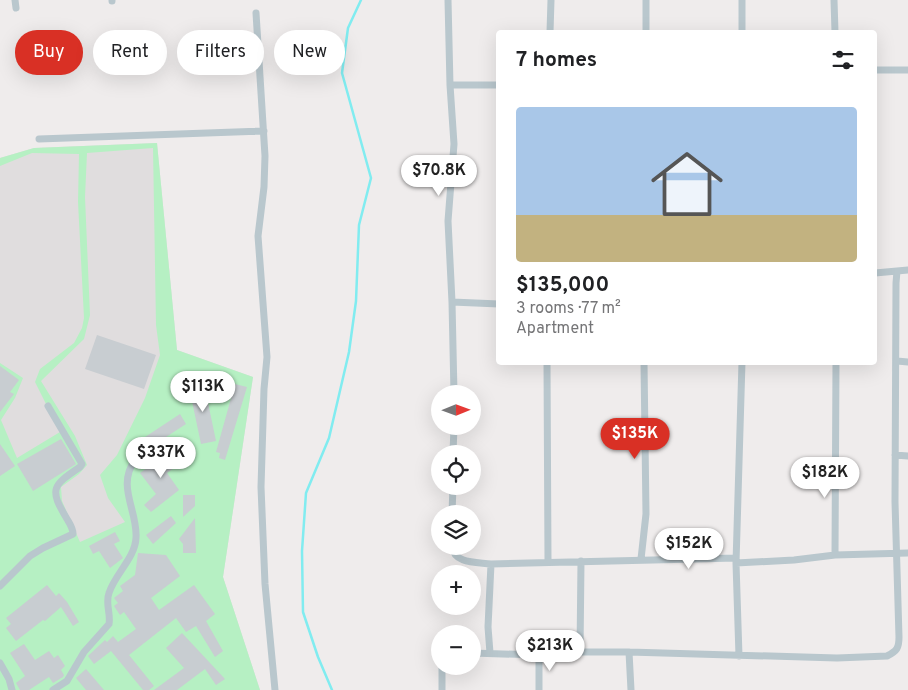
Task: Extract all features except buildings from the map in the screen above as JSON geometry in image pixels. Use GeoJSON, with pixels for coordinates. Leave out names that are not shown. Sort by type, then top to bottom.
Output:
{"type":"FeatureCollection","features":[{"type":"Feature","properties":{"kind":"street"},"geometry":{"type":"LineString","coordinates":[[15,0],[16,8]]}},
{"type":"Feature","properties":{"kind":"street"},"geometry":{"type":"LineString","coordinates":[[448,0],[450,85],[454,144],[454,166],[450,186],[448,221],[454,385]]}},
{"type":"Feature","properties":{"kind":"street"},"geometry":{"type":"LineString","coordinates":[[550,30],[551,0]]}},
{"type":"Feature","properties":{"kind":"street"},"geometry":{"type":"LineString","coordinates":[[646,0],[646,30]]}},
{"type":"Feature","properties":{"kind":"street"},"geometry":{"type":"LineString","coordinates":[[742,0],[742,30]]}},
{"type":"Feature","properties":{"kind":"street"},"geometry":{"type":"LineString","coordinates":[[834,0],[835,30]]}},
{"type":"Feature","properties":{"kind":"street"},"geometry":{"type":"LineString","coordinates":[[256,13],[264,131],[264,188],[258,236],[261,287],[266,321],[267,357],[260,487],[265,584],[275,690]]}},
{"type":"Feature","properties":{"kind":"street"},"geometry":{"type":"LineString","coordinates":[[877,70],[908,70]]}},
{"type":"Feature","properties":{"kind":"street"},"geometry":{"type":"LineString","coordinates":[[450,85],[496,85]]}},
{"type":"Feature","properties":{"kind":"street"},"geometry":{"type":"LineString","coordinates":[[39,140],[264,131]]}},
{"type":"Feature","properties":{"kind":"street"},"geometry":{"type":"LineString","coordinates":[[877,273],[908,270]]}},
{"type":"Feature","properties":{"kind":"street"},"geometry":{"type":"LineString","coordinates":[[481,653],[539,655],[580,652],[629,652],[837,658],[887,656],[894,653],[899,645],[898,554],[895,502],[897,271]]}},
{"type":"Feature","properties":{"kind":"street"},"geometry":{"type":"LineString","coordinates":[[452,302],[496,304]]}},
{"type":"Feature","properties":{"kind":"street"},"geometry":{"type":"LineString","coordinates":[[897,361],[908,362]]}},
{"type":"Feature","properties":{"kind":"street"},"geometry":{"type":"LineString","coordinates":[[547,365],[548,561]]}},
{"type":"Feature","properties":{"kind":"street"},"geometry":{"type":"LineString","coordinates":[[641,559],[646,496],[644,365]]}},
{"type":"Feature","properties":{"kind":"street"},"geometry":{"type":"LineString","coordinates":[[739,656],[736,561],[742,365]]}},
{"type":"Feature","properties":{"kind":"street"},"geometry":{"type":"LineString","coordinates":[[835,554],[836,365]]}},
{"type":"Feature","properties":{"kind":"street"},"geometry":{"type":"LineString","coordinates":[[0,586],[30,556],[73,534],[72,527],[56,501],[55,490],[60,481],[82,464],[48,406]]}},
{"type":"Feature","properties":{"kind":"street"},"geometry":{"type":"LineString","coordinates":[[895,455],[908,456]]}},
{"type":"Feature","properties":{"kind":"street"},"geometry":{"type":"LineString","coordinates":[[53,690],[67,681],[84,652],[110,624],[108,594],[134,548],[136,540],[128,493],[129,469],[136,460]]}},
{"type":"Feature","properties":{"kind":"street"},"geometry":{"type":"LineString","coordinates":[[454,555],[458,558],[490,564],[641,559],[794,560],[835,554],[908,553]]}},
{"type":"Feature","properties":{"kind":"street"},"geometry":{"type":"LineString","coordinates":[[580,561],[580,652]]}},
{"type":"Feature","properties":{"kind":"street"},"geometry":{"type":"LineString","coordinates":[[490,564],[488,627],[490,653]]}},
{"type":"Feature","properties":{"kind":"street"},"geometry":{"type":"LineString","coordinates":[[629,652],[631,690]]}},
{"type":"Feature","properties":{"kind":"street"},"geometry":{"type":"LineString","coordinates":[[539,655],[539,690]]}},
{"type":"Feature","properties":{"kind":"street"},"geometry":{"type":"LineString","coordinates":[[0,663],[9,679],[12,690]]}},
{"type":"Feature","properties":{"kind":"street"},"geometry":{"type":"LineString","coordinates":[[442,675],[442,690]]}},
{"type":"Feature","properties":{"kind":"shaded area"},"geometry":{"type":"Polygon","coordinates":[[[157,143],[177,350],[253,377],[223,577],[260,690],[0,690],[0,158],[34,148],[157,143]]]}},
{"type":"Feature","properties":{"kind":"green space"},"geometry":{"type":"Polygon","coordinates":[[[157,143],[177,350],[253,377],[223,577],[260,690],[0,690],[0,363],[23,378],[15,398],[1,420],[17,458],[60,432],[35,382],[40,369],[74,343],[82,328],[84,318],[78,202],[79,154],[32,153],[0,166],[0,158],[34,148],[157,143]],[[153,148],[87,153],[85,197],[90,315],[84,339],[41,381],[75,436],[87,465],[79,474],[61,487],[62,501],[80,542],[125,522],[108,498],[100,475],[117,455],[145,398],[160,355],[156,325],[153,148]]]}},
{"type":"Feature","properties":{"kind":"waterway"},"geometry":{"type":"LineString","coordinates":[[332,690],[318,657],[303,612],[302,551],[306,493],[329,438],[349,352],[356,301],[359,225],[371,178],[342,73],[348,28],[361,0]]}}]}
